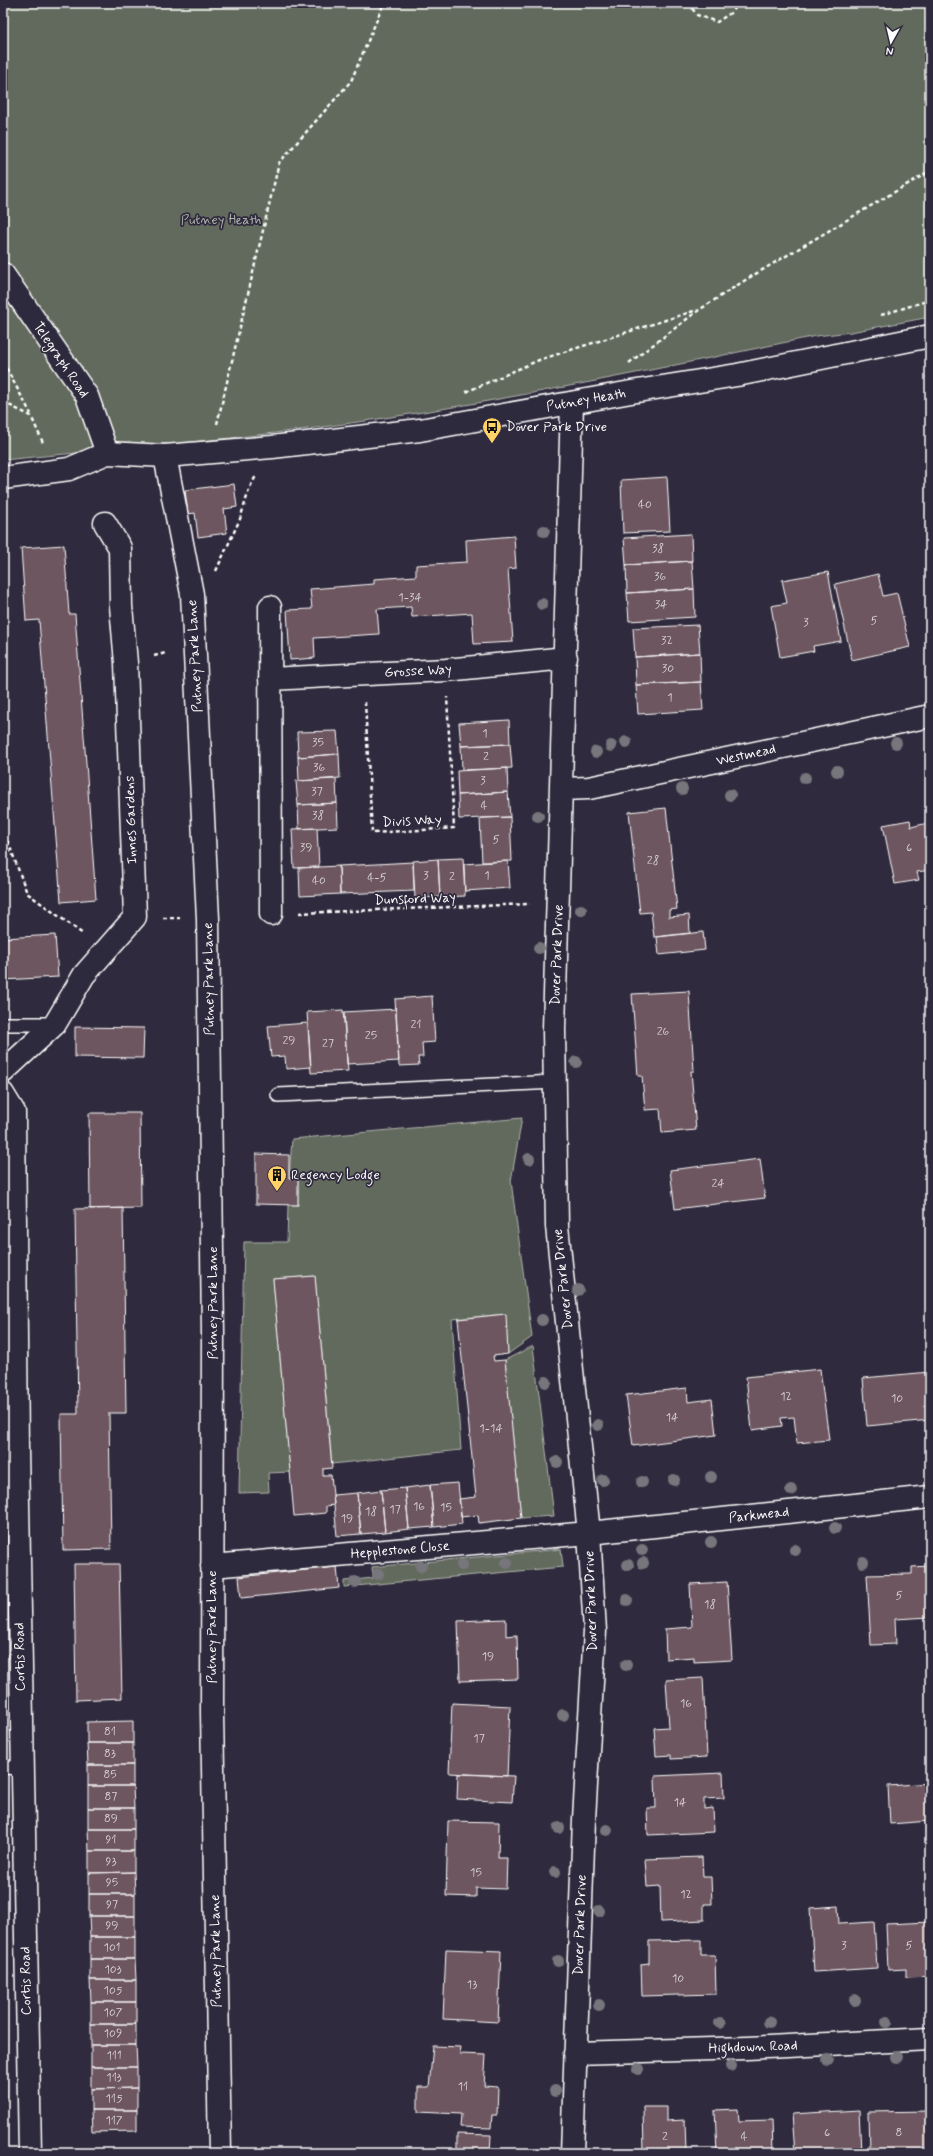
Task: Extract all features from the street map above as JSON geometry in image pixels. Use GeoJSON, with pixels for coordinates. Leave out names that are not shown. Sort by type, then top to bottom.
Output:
{"type":"FeatureCollection","features":[{"type":"Feature","properties":{"kind":"street","name":"Telegraph Road"},"geometry":{"type":"LineString","coordinates":[[3,274],[87,396],[107,453]]}},
{"type":"Feature","properties":{"kind":"street","name":"Putney Heath"},"geometry":{"type":"LineString","coordinates":[[3,478],[69,469],[107,453],[165,456],[272,447],[420,430],[737,375],[930,336]]}},
{"type":"Feature","properties":{"kind":"street","name":"Dover Park Drive"},"geometry":{"type":"LineString","coordinates":[[572,403],[559,903],[554,1029],[557,1226],[589,1533],[595,1631],[584,1819],[572,2153]]}},
{"type":"Feature","properties":{"kind":"street","name":"Putney Park Lane"},"geometry":{"type":"LineString","coordinates":[[165,456],[192,594],[208,919],[213,1326],[212,1721],[220,2153]]}},
{"type":"Feature","properties":{"kind":"street","name":"Innes Gardens"},"geometry":{"type":"LineString","coordinates":[[105,523],[120,548],[120,606],[126,663],[135,917]]}},
{"type":"Feature","properties":{"kind":"street"},"geometry":{"type":"LineString","coordinates":[[270,607],[271,914]]}},
{"type":"Feature","properties":{"kind":"street","name":"Grosse Way"},"geometry":{"type":"LineString","coordinates":[[270,679],[446,670],[566,658]]}},
{"type":"Feature","properties":{"kind":"street","name":"Westmead"},"geometry":{"type":"LineString","coordinates":[[562,789],[589,788],[930,716]]}},
{"type":"Feature","properties":{"kind":"street"},"geometry":{"type":"LineString","coordinates":[[3,1072],[55,1024],[84,975],[135,917]]}},
{"type":"Feature","properties":{"kind":"street","name":"Cortis Road"},"geometry":{"type":"LineString","coordinates":[[8,1103],[13,1767],[30,2153]]}},
{"type":"Feature","properties":{"kind":"street","name":"Parkmead"},"geometry":{"type":"LineString","coordinates":[[589,1533],[930,1497]]}},
{"type":"Feature","properties":{"kind":"street","name":"Hepplestone Close"},"geometry":{"type":"LineString","coordinates":[[212,1566],[589,1533]]}},
{"type":"Feature","properties":{"kind":"street","name":"Highdown Road"},"geometry":{"type":"LineString","coordinates":[[575,2053],[747,2048],[930,2038]]}},
{"type":"Feature","properties":{"kind":"lane"},"geometry":{"type":"LineString","coordinates":[[3,1024],[55,1024]]}},
{"type":"Feature","properties":{"kind":"lane"},"geometry":{"type":"LineString","coordinates":[[278,1095],[556,1082]]}},
{"type":"Feature","properties":{"kind":"path"},"geometry":{"type":"LineString","coordinates":[[210,452],[279,163],[351,81],[384,3]]}},
{"type":"Feature","properties":{"kind":"path"},"geometry":{"type":"LineString","coordinates":[[688,3],[697,15],[717,22],[732,12],[739,3]]}},
{"type":"Feature","properties":{"kind":"path"},"geometry":{"type":"LineString","coordinates":[[628,363],[699,310],[747,279],[930,171]]}},
{"type":"Feature","properties":{"kind":"path"},"geometry":{"type":"LineString","coordinates":[[462,394],[539,360],[699,310]]}},
{"type":"Feature","properties":{"kind":"path"},"geometry":{"type":"LineString","coordinates":[[3,362],[31,416],[55,472]]}},
{"type":"Feature","properties":{"kind":"path"},"geometry":{"type":"LineString","coordinates":[[3,402],[31,416]]}},
{"type":"Feature","properties":{"kind":"path"},"geometry":{"type":"LineString","coordinates":[[192,594],[214,577],[240,519],[250,487],[272,447]]}},
{"type":"Feature","properties":{"kind":"path"},"geometry":{"type":"LineString","coordinates":[[126,663],[194,647]]}},
{"type":"Feature","properties":{"kind":"path","name":"Divis Way"},"geometry":{"type":"LineString","coordinates":[[364,674],[372,833],[454,828],[446,670]]}},
{"type":"Feature","properties":{"kind":"path"},"geometry":{"type":"LineString","coordinates":[[3,828],[27,893],[106,951]]}},
{"type":"Feature","properties":{"kind":"path","name":"Dunsford Way"},"geometry":{"type":"LineString","coordinates":[[271,914],[559,903]]}},
{"type":"Feature","properties":{"kind":"path"},"geometry":{"type":"LineString","coordinates":[[135,917],[208,919]]}},
{"type":"Feature","properties":{"kind":"green space","name":"Putney Heath"},"geometry":{"type":"Polygon","coordinates":[[[3,3],[930,3],[930,317],[851,332],[816,336],[591,382],[478,403],[365,421],[184,443],[3,460],[3,3]]]}},
{"type":"Feature","properties":{"kind":"green space"},"geometry":{"type":"Polygon","coordinates":[[[522,1118],[511,1181],[532,1337],[508,1354],[505,1314],[452,1319],[461,1450],[332,1464],[315,1276],[273,1279],[290,1472],[268,1473],[269,1492],[239,1493],[244,1242],[287,1242],[288,1205],[298,1205],[298,1179],[289,1178],[292,1139],[522,1118]]]}},
{"type":"Feature","properties":{"kind":"green space"},"geometry":{"type":"Polygon","coordinates":[[[533,1346],[554,1516],[521,1518],[505,1360],[533,1346]]]}},
{"type":"Feature","properties":{"kind":"green space"},"geometry":{"type":"Polygon","coordinates":[[[561,1549],[563,1567],[344,1587],[344,1581],[373,1578],[372,1567],[561,1549]]]}},
{"type":"Feature","properties":{"kind":"green space"},"geometry":{"type":"Polygon","coordinates":[[[3,1855],[7,2100],[3,2100],[3,1855]]]}},
{"type":"Feature","properties":{"kind":"building"},"geometry":{"type":"Polygon","coordinates":[[[667,477],[670,531],[623,533],[621,480],[667,477]]]}},
{"type":"Feature","properties":{"kind":"building"},"geometry":{"type":"Polygon","coordinates":[[[234,484],[237,507],[224,509],[227,533],[198,537],[195,513],[188,514],[185,490],[234,484]]]}},
{"type":"Feature","properties":{"kind":"building"},"geometry":{"type":"Polygon","coordinates":[[[691,534],[692,561],[626,565],[624,538],[691,534]]]}},
{"type":"Feature","properties":{"kind":"building"},"geometry":{"type":"Polygon","coordinates":[[[514,536],[516,568],[508,569],[513,642],[474,644],[472,613],[412,617],[411,607],[377,609],[379,634],[314,638],[315,658],[290,660],[287,610],[312,609],[310,589],[374,584],[374,579],[416,576],[416,565],[467,562],[466,540],[514,536]]]}},
{"type":"Feature","properties":{"kind":"building"},"geometry":{"type":"Polygon","coordinates":[[[64,545],[69,614],[75,614],[96,899],[61,902],[39,620],[26,621],[21,548],[64,545]]]}},
{"type":"Feature","properties":{"kind":"building"},"geometry":{"type":"Polygon","coordinates":[[[692,561],[694,589],[627,593],[626,565],[692,561]]]}},
{"type":"Feature","properties":{"kind":"building"},"geometry":{"type":"Polygon","coordinates":[[[828,572],[841,641],[813,646],[814,651],[780,657],[771,606],[787,603],[782,580],[828,572]]]}},
{"type":"Feature","properties":{"kind":"building"},"geometry":{"type":"Polygon","coordinates":[[[878,574],[883,596],[897,593],[910,647],[852,660],[835,584],[878,574]]]}},
{"type":"Feature","properties":{"kind":"building"},"geometry":{"type":"Polygon","coordinates":[[[694,589],[695,617],[629,621],[627,593],[694,589]]]}},
{"type":"Feature","properties":{"kind":"building"},"geometry":{"type":"Polygon","coordinates":[[[698,625],[700,653],[635,657],[633,628],[698,625]]]}},
{"type":"Feature","properties":{"kind":"building"},"geometry":{"type":"Polygon","coordinates":[[[700,653],[701,682],[636,685],[635,657],[700,653]]]}},
{"type":"Feature","properties":{"kind":"building"},"geometry":{"type":"Polygon","coordinates":[[[701,682],[703,710],[638,714],[636,685],[701,682]]]}},
{"type":"Feature","properties":{"kind":"building"},"geometry":{"type":"Polygon","coordinates":[[[509,720],[510,744],[461,746],[459,723],[509,720]]]}},
{"type":"Feature","properties":{"kind":"building"},"geometry":{"type":"Polygon","coordinates":[[[337,731],[339,754],[298,757],[297,732],[337,731]]]}},
{"type":"Feature","properties":{"kind":"building"},"geometry":{"type":"Polygon","coordinates":[[[510,744],[512,768],[462,770],[461,746],[510,744]]]}},
{"type":"Feature","properties":{"kind":"building"},"geometry":{"type":"Polygon","coordinates":[[[339,754],[340,778],[299,781],[298,757],[339,754]]]}},
{"type":"Feature","properties":{"kind":"building"},"geometry":{"type":"Polygon","coordinates":[[[507,768],[508,792],[458,795],[457,771],[507,768]]]}},
{"type":"Feature","properties":{"kind":"building"},"geometry":{"type":"Polygon","coordinates":[[[336,779],[337,803],[298,805],[296,781],[336,779]]]}},
{"type":"Feature","properties":{"kind":"building"},"geometry":{"type":"Polygon","coordinates":[[[508,792],[510,817],[459,819],[458,795],[508,792]]]}},
{"type":"Feature","properties":{"kind":"building"},"geometry":{"type":"Polygon","coordinates":[[[337,803],[338,827],[299,829],[298,805],[337,803]]]}},
{"type":"Feature","properties":{"kind":"building"},"geometry":{"type":"Polygon","coordinates":[[[666,808],[677,909],[669,910],[669,917],[689,915],[690,933],[654,937],[651,912],[640,913],[629,812],[666,808]]]}},
{"type":"Feature","properties":{"kind":"building"},"geometry":{"type":"Polygon","coordinates":[[[930,816],[930,870],[917,872],[919,880],[895,884],[883,825],[910,820],[911,827],[928,823],[926,817],[930,816]]]}},
{"type":"Feature","properties":{"kind":"building"},"geometry":{"type":"Polygon","coordinates":[[[510,817],[512,861],[482,862],[480,818],[510,817]]]}},
{"type":"Feature","properties":{"kind":"building"},"geometry":{"type":"Polygon","coordinates":[[[317,828],[319,867],[294,868],[292,829],[317,828]]]}},
{"type":"Feature","properties":{"kind":"building"},"geometry":{"type":"Polygon","coordinates":[[[463,858],[465,896],[440,897],[438,859],[463,858]]]}},
{"type":"Feature","properties":{"kind":"building"},"geometry":{"type":"Polygon","coordinates":[[[438,859],[440,897],[415,898],[413,861],[438,859]]]}},
{"type":"Feature","properties":{"kind":"building"},"geometry":{"type":"Polygon","coordinates":[[[508,861],[510,888],[465,891],[464,864],[508,861]]]}},
{"type":"Feature","properties":{"kind":"building"},"geometry":{"type":"Polygon","coordinates":[[[413,862],[414,891],[340,894],[339,866],[413,862]]]}},
{"type":"Feature","properties":{"kind":"building"},"geometry":{"type":"Polygon","coordinates":[[[339,866],[340,894],[300,896],[299,868],[339,866]]]}},
{"type":"Feature","properties":{"kind":"building"},"geometry":{"type":"Polygon","coordinates":[[[703,932],[705,950],[659,955],[657,937],[703,932]]]}},
{"type":"Feature","properties":{"kind":"building"},"geometry":{"type":"Polygon","coordinates":[[[55,935],[58,977],[3,980],[3,938],[55,935]]]}},
{"type":"Feature","properties":{"kind":"building"},"geometry":{"type":"Polygon","coordinates":[[[689,991],[694,1071],[691,1071],[696,1130],[662,1133],[660,1109],[645,1110],[642,1076],[638,1076],[632,994],[689,991]]]}},
{"type":"Feature","properties":{"kind":"building"},"geometry":{"type":"Polygon","coordinates":[[[432,996],[435,1042],[422,1043],[423,1057],[418,1057],[419,1065],[399,1066],[395,999],[432,996]]]}},
{"type":"Feature","properties":{"kind":"building"},"geometry":{"type":"Polygon","coordinates":[[[396,1009],[399,1061],[347,1064],[344,1012],[396,1009]]]}},
{"type":"Feature","properties":{"kind":"building"},"geometry":{"type":"Polygon","coordinates":[[[343,1010],[348,1071],[311,1073],[307,1012],[343,1010]]]}},
{"type":"Feature","properties":{"kind":"building"},"geometry":{"type":"Polygon","coordinates":[[[308,1023],[311,1067],[286,1069],[285,1056],[271,1057],[268,1026],[308,1023]]]}},
{"type":"Feature","properties":{"kind":"building"},"geometry":{"type":"Polygon","coordinates":[[[75,1027],[144,1028],[143,1058],[75,1057],[75,1027]]]}},
{"type":"Feature","properties":{"kind":"building"},"geometry":{"type":"Polygon","coordinates":[[[89,1113],[140,1113],[141,1208],[90,1209],[89,1113]]]}},
{"type":"Feature","properties":{"kind":"building","name":"Regency Lodge"},"geometry":{"type":"Polygon","coordinates":[[[256,1154],[289,1155],[289,1178],[298,1179],[298,1205],[256,1204],[256,1154]]]}},
{"type":"Feature","properties":{"kind":"building"},"geometry":{"type":"Polygon","coordinates":[[[760,1159],[765,1198],[675,1209],[670,1170],[760,1159]]]}},
{"type":"Feature","properties":{"kind":"building"},"geometry":{"type":"Polygon","coordinates":[[[123,1208],[126,1413],[109,1413],[111,1549],[63,1550],[61,1414],[78,1414],[75,1209],[123,1208]]]}},
{"type":"Feature","properties":{"kind":"building"},"geometry":{"type":"Polygon","coordinates":[[[315,1276],[332,1468],[323,1469],[323,1475],[331,1475],[334,1505],[326,1506],[326,1513],[294,1516],[273,1279],[315,1276]]]}},
{"type":"Feature","properties":{"kind":"building"},"geometry":{"type":"Polygon","coordinates":[[[506,1314],[508,1354],[493,1356],[494,1361],[505,1360],[521,1518],[479,1523],[478,1515],[461,1517],[459,1499],[476,1497],[458,1319],[506,1314]]]}},
{"type":"Feature","properties":{"kind":"building"},"geometry":{"type":"Polygon","coordinates":[[[820,1369],[829,1440],[797,1443],[794,1417],[781,1418],[782,1426],[752,1430],[746,1377],[820,1369]]]}},
{"type":"Feature","properties":{"kind":"building"},"geometry":{"type":"Polygon","coordinates":[[[930,1372],[930,1420],[867,1426],[863,1378],[930,1372]]]}},
{"type":"Feature","properties":{"kind":"building"},"geometry":{"type":"Polygon","coordinates":[[[687,1388],[688,1402],[712,1399],[716,1435],[633,1446],[626,1395],[687,1388]]]}},
{"type":"Feature","properties":{"kind":"building"},"geometry":{"type":"Polygon","coordinates":[[[458,1483],[462,1524],[434,1527],[430,1485],[458,1483]]]}},
{"type":"Feature","properties":{"kind":"building"},"geometry":{"type":"Polygon","coordinates":[[[430,1485],[434,1527],[409,1529],[405,1488],[430,1485]]]}},
{"type":"Feature","properties":{"kind":"building"},"geometry":{"type":"Polygon","coordinates":[[[405,1488],[409,1529],[385,1532],[381,1490],[405,1488]]]}},
{"type":"Feature","properties":{"kind":"building"},"geometry":{"type":"Polygon","coordinates":[[[381,1490],[385,1532],[361,1534],[357,1493],[381,1490]]]}},
{"type":"Feature","properties":{"kind":"building"},"geometry":{"type":"Polygon","coordinates":[[[357,1493],[361,1534],[337,1536],[333,1495],[357,1493]]]}},
{"type":"Feature","properties":{"kind":"building"},"geometry":{"type":"Polygon","coordinates":[[[74,1564],[119,1564],[122,1698],[76,1700],[74,1564]]]}},
{"type":"Feature","properties":{"kind":"building"},"geometry":{"type":"Polygon","coordinates":[[[930,1566],[930,1617],[895,1619],[896,1644],[871,1645],[867,1575],[912,1574],[912,1567],[930,1566]]]}},
{"type":"Feature","properties":{"kind":"building"},"geometry":{"type":"Polygon","coordinates":[[[337,1567],[339,1588],[241,1598],[239,1577],[337,1567]]]}},
{"type":"Feature","properties":{"kind":"building"},"geometry":{"type":"Polygon","coordinates":[[[727,1582],[732,1660],[694,1662],[694,1657],[666,1659],[665,1629],[692,1627],[690,1584],[727,1582]]]}},
{"type":"Feature","properties":{"kind":"building"},"geometry":{"type":"Polygon","coordinates":[[[506,1619],[506,1636],[517,1635],[518,1679],[460,1681],[458,1621],[506,1619]]]}},
{"type":"Feature","properties":{"kind":"building"},"geometry":{"type":"Polygon","coordinates":[[[703,1678],[707,1757],[671,1759],[671,1755],[656,1756],[654,1728],[669,1727],[666,1680],[703,1678]]]}},
{"type":"Feature","properties":{"kind":"building"},"geometry":{"type":"Polygon","coordinates":[[[452,1703],[510,1706],[507,1776],[449,1773],[452,1703]]]}},
{"type":"Feature","properties":{"kind":"building"},"geometry":{"type":"Polygon","coordinates":[[[133,1721],[133,1743],[87,1743],[87,1722],[133,1721]]]}},
{"type":"Feature","properties":{"kind":"building"},"geometry":{"type":"Polygon","coordinates":[[[87,1743],[133,1743],[133,1765],[88,1765],[87,1743]]]}},
{"type":"Feature","properties":{"kind":"building"},"geometry":{"type":"Polygon","coordinates":[[[88,1765],[133,1765],[133,1786],[88,1786],[88,1765]]]}},
{"type":"Feature","properties":{"kind":"building"},"geometry":{"type":"Polygon","coordinates":[[[723,1773],[724,1798],[704,1799],[704,1809],[713,1808],[714,1832],[648,1835],[647,1808],[656,1808],[655,1776],[723,1773]]]}},
{"type":"Feature","properties":{"kind":"building"},"geometry":{"type":"Polygon","coordinates":[[[458,1774],[514,1776],[512,1802],[457,1799],[458,1774]]]}},
{"type":"Feature","properties":{"kind":"building"},"geometry":{"type":"Polygon","coordinates":[[[930,1783],[930,1821],[890,1824],[888,1786],[930,1783]]]}},
{"type":"Feature","properties":{"kind":"building"},"geometry":{"type":"Polygon","coordinates":[[[88,1786],[133,1786],[134,1808],[88,1808],[88,1786]]]}},
{"type":"Feature","properties":{"kind":"building"},"geometry":{"type":"Polygon","coordinates":[[[88,1808],[134,1808],[134,1829],[88,1829],[88,1808]]]}},
{"type":"Feature","properties":{"kind":"building"},"geometry":{"type":"Polygon","coordinates":[[[448,1821],[499,1822],[498,1858],[507,1858],[506,1889],[476,1888],[476,1897],[446,1896],[448,1821]]]}},
{"type":"Feature","properties":{"kind":"building"},"geometry":{"type":"Polygon","coordinates":[[[88,1829],[134,1829],[134,1851],[89,1851],[88,1829]]]}},
{"type":"Feature","properties":{"kind":"building"},"geometry":{"type":"Polygon","coordinates":[[[89,1851],[134,1851],[134,1872],[89,1873],[89,1851]]]}},
{"type":"Feature","properties":{"kind":"building"},"geometry":{"type":"Polygon","coordinates":[[[702,1857],[703,1877],[711,1877],[712,1904],[704,1904],[704,1920],[661,1922],[660,1886],[647,1887],[645,1859],[702,1857]]]}},
{"type":"Feature","properties":{"kind":"building"},"geometry":{"type":"Polygon","coordinates":[[[134,1872],[135,1894],[89,1894],[89,1873],[134,1872]]]}},
{"type":"Feature","properties":{"kind":"building"},"geometry":{"type":"Polygon","coordinates":[[[89,1894],[135,1894],[135,1916],[89,1916],[89,1894]]]}},
{"type":"Feature","properties":{"kind":"building"},"geometry":{"type":"Polygon","coordinates":[[[838,1906],[839,1924],[874,1922],[877,1968],[814,1972],[810,1908],[838,1906]]]}},
{"type":"Feature","properties":{"kind":"building"},"geometry":{"type":"Polygon","coordinates":[[[89,1916],[135,1916],[135,1937],[90,1937],[89,1916]]]}},
{"type":"Feature","properties":{"kind":"building"},"geometry":{"type":"Polygon","coordinates":[[[930,1922],[930,1976],[906,1977],[906,1969],[888,1970],[886,1924],[930,1922]]]}},
{"type":"Feature","properties":{"kind":"building"},"geometry":{"type":"Polygon","coordinates":[[[90,1937],[135,1937],[135,1959],[90,1959],[90,1937]]]}},
{"type":"Feature","properties":{"kind":"building"},"geometry":{"type":"Polygon","coordinates":[[[701,1940],[701,1955],[715,1955],[716,1994],[642,1996],[641,1964],[649,1963],[649,1941],[701,1940]]]}},
{"type":"Feature","properties":{"kind":"building"},"geometry":{"type":"Polygon","coordinates":[[[446,1949],[501,1951],[498,2022],[443,2019],[446,1949]]]}},
{"type":"Feature","properties":{"kind":"building"},"geometry":{"type":"Polygon","coordinates":[[[90,1959],[135,1959],[136,1980],[90,1980],[90,1959]]]}},
{"type":"Feature","properties":{"kind":"building"},"geometry":{"type":"Polygon","coordinates":[[[90,1980],[136,1980],[136,2002],[91,2002],[90,1980]]]}},
{"type":"Feature","properties":{"kind":"building"},"geometry":{"type":"Polygon","coordinates":[[[91,2002],[136,2002],[136,2024],[91,2024],[91,2002]]]}},
{"type":"Feature","properties":{"kind":"building"},"geometry":{"type":"Polygon","coordinates":[[[91,2024],[136,2024],[136,2045],[91,2045],[91,2024]]]}},
{"type":"Feature","properties":{"kind":"building"},"geometry":{"type":"Polygon","coordinates":[[[91,2045],[136,2045],[137,2067],[91,2067],[91,2045]]]}},
{"type":"Feature","properties":{"kind":"building"},"geometry":{"type":"Polygon","coordinates":[[[433,2046],[461,2047],[460,2054],[486,2055],[484,2086],[498,2087],[497,2115],[492,2115],[491,2128],[460,2127],[461,2114],[418,2112],[418,2087],[429,2087],[433,2046]]]}},
{"type":"Feature","properties":{"kind":"building"},"geometry":{"type":"Polygon","coordinates":[[[91,2067],[137,2067],[137,2088],[91,2089],[91,2067]]]}},
{"type":"Feature","properties":{"kind":"building"},"geometry":{"type":"Polygon","coordinates":[[[137,2088],[137,2110],[91,2110],[91,2089],[137,2088]]]}},
{"type":"Feature","properties":{"kind":"building"},"geometry":{"type":"Polygon","coordinates":[[[643,2107],[666,2107],[666,2121],[685,2120],[686,2153],[644,2153],[643,2107]]]}},
{"type":"Feature","properties":{"kind":"building"},"geometry":{"type":"Polygon","coordinates":[[[738,2109],[739,2121],[772,2120],[773,2153],[717,2153],[715,2110],[738,2109]]]}},
{"type":"Feature","properties":{"kind":"building"},"geometry":{"type":"Polygon","coordinates":[[[91,2110],[137,2110],[137,2131],[92,2132],[91,2110]]]}},
{"type":"Feature","properties":{"kind":"building"},"geometry":{"type":"Polygon","coordinates":[[[859,2110],[861,2153],[795,2153],[792,2114],[859,2110]]]}},
{"type":"Feature","properties":{"kind":"building"},"geometry":{"type":"Polygon","coordinates":[[[930,2111],[930,2153],[869,2153],[868,2112],[930,2111]]]}},
{"type":"Feature","properties":{"kind":"building"},"geometry":{"type":"Polygon","coordinates":[[[457,2134],[491,2135],[490,2153],[457,2153],[457,2134]]]}},
{"type":"Feature","properties":{"kind":"building"},"geometry":{"type":"Polygon","coordinates":[[[127,2152],[127,2153],[82,2153],[127,2152]]]}},
{"type":"Feature","properties":{"kind":"place","name":"Dover Park Drive"},"geometry":{"type":"Point","coordinates":[492,444]}},
{"type":"Feature","properties":{"kind":"place","name":"Regency Lodge"},"geometry":{"type":"Point","coordinates":[277,1192]}}]}
